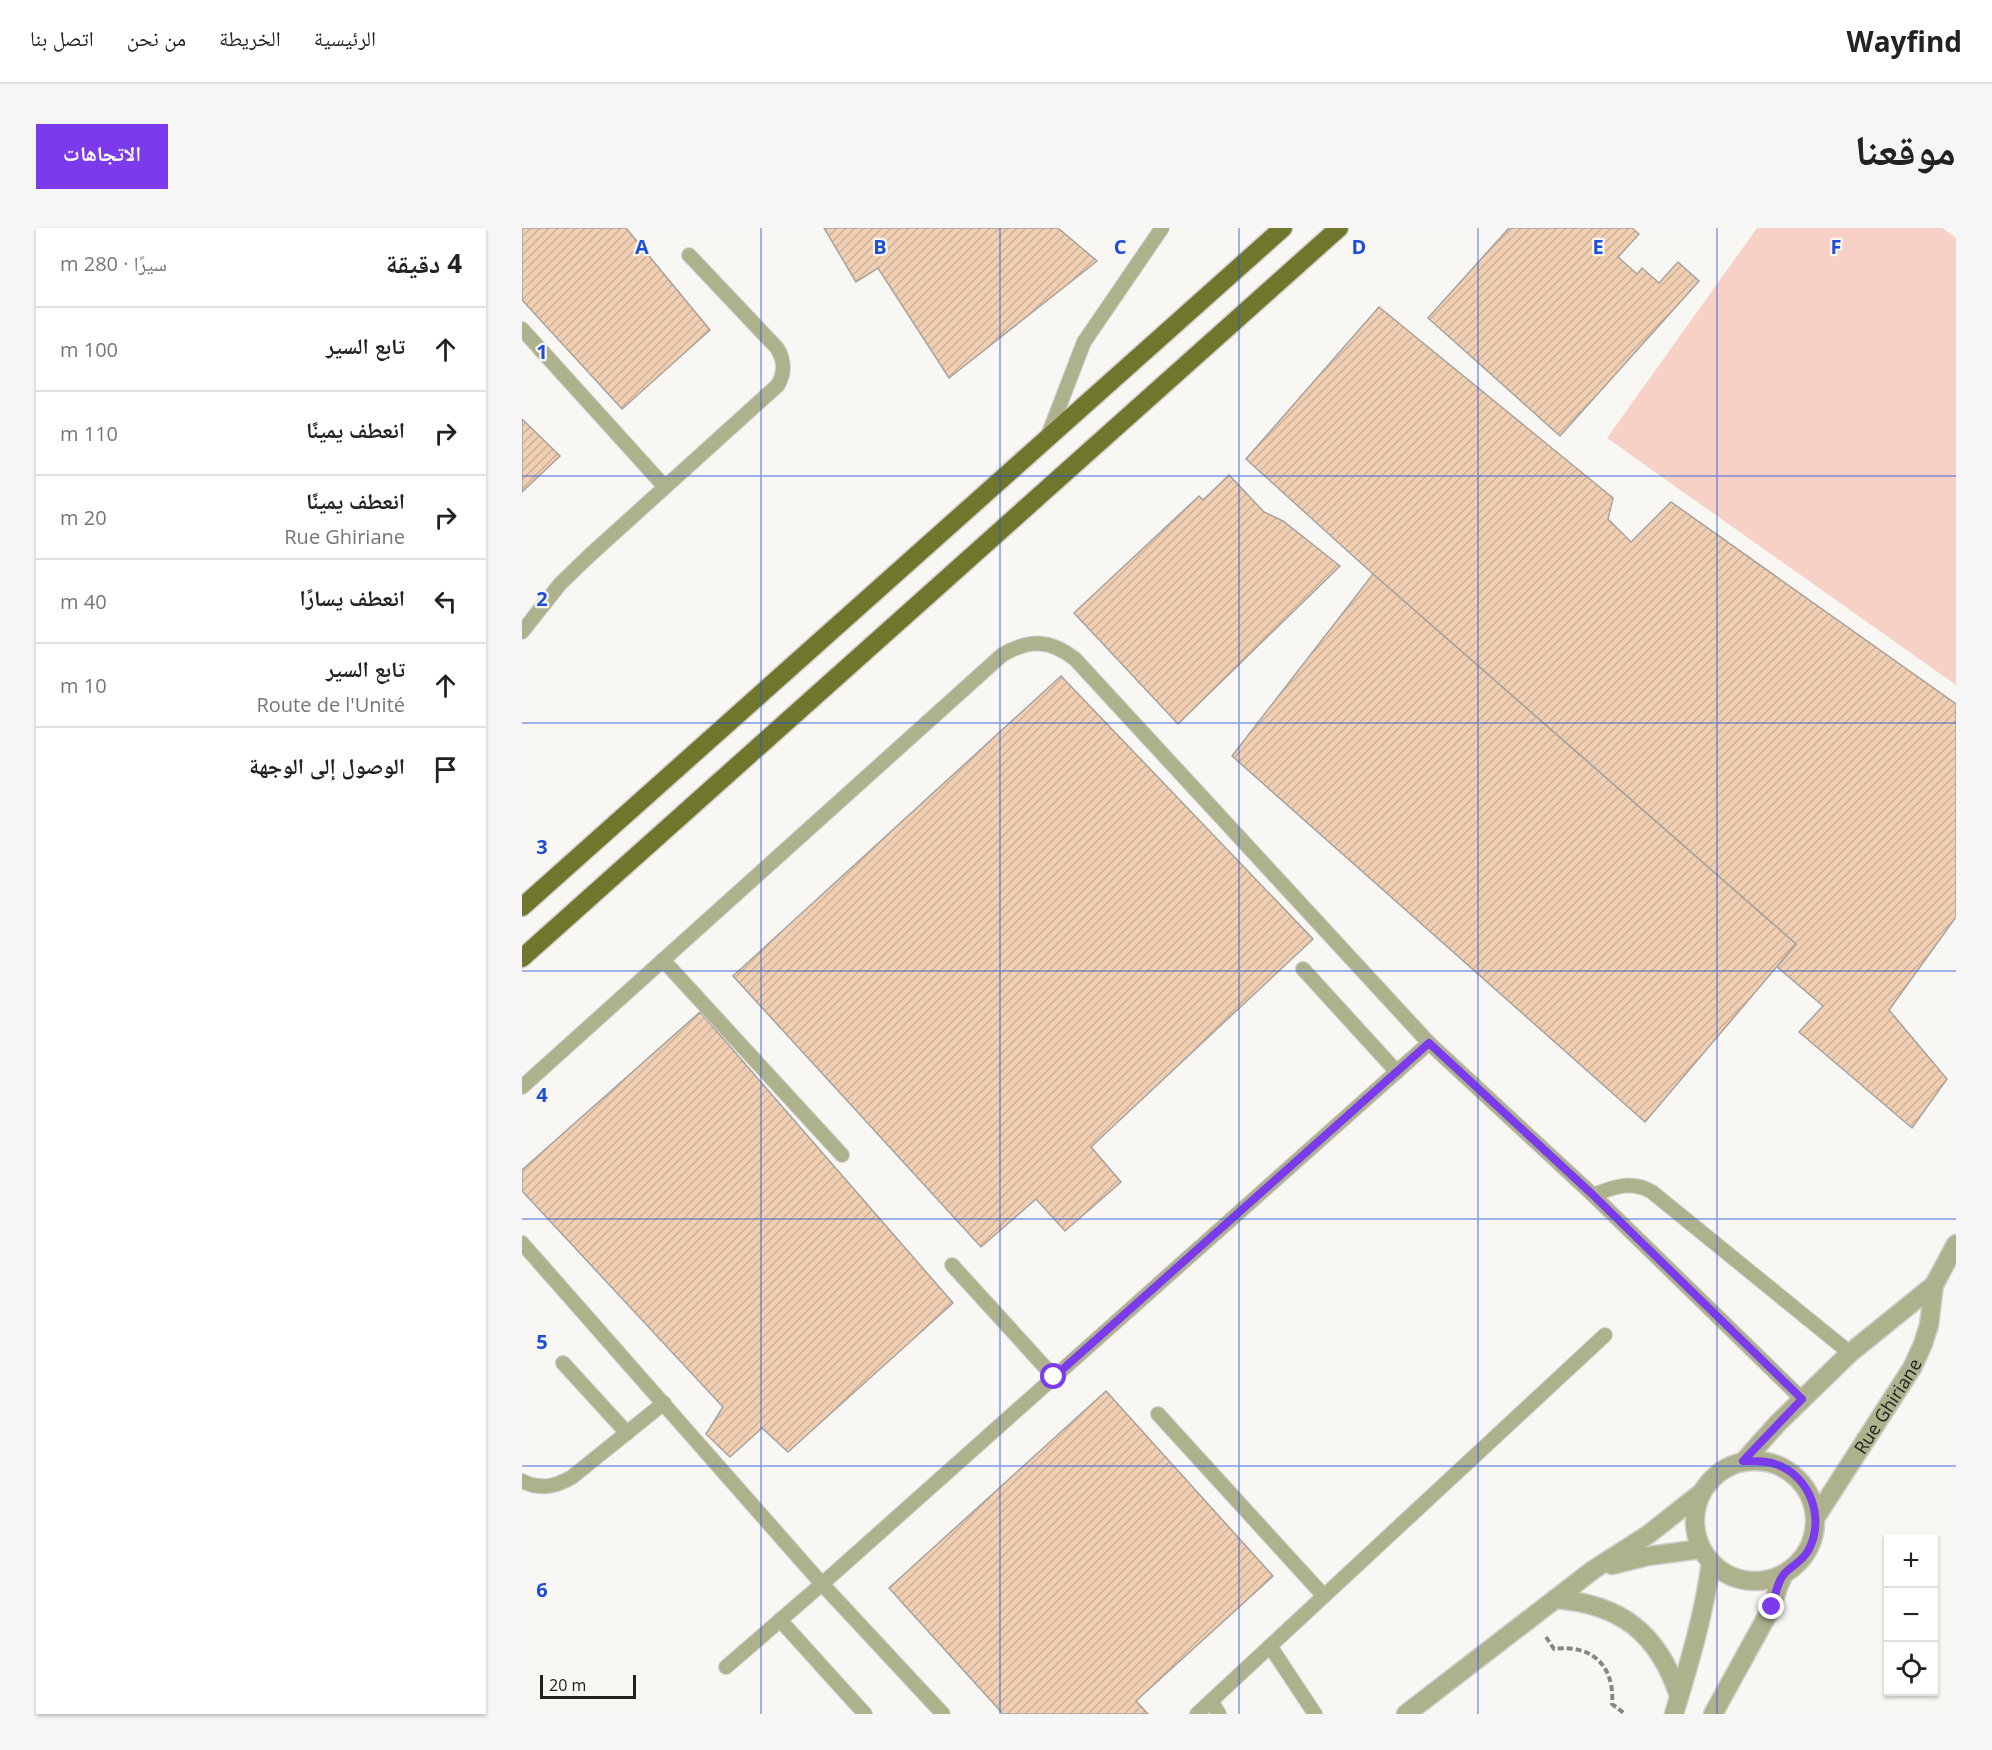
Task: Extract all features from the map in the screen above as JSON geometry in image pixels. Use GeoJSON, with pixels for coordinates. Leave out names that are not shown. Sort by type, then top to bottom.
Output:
{"type":"FeatureCollection","features":[{"type":"Feature","properties":{"kind":"main road"},"geometry":{"type":"LineString","coordinates":[[522,907],[1283,228]]}},
{"type":"Feature","properties":{"kind":"main road"},"geometry":{"type":"LineString","coordinates":[[522,958],[1340,228]]}},
{"type":"Feature","properties":{"kind":"street","name":"Rue Ghiriane"},"geometry":{"type":"LineString","coordinates":[[1816,1517],[1912,1368],[1929,1325],[1934,1285],[1956,1244]]}},
{"type":"Feature","properties":{"kind":"street","name":"Rue Ghiriane"},"geometry":{"type":"LineString","coordinates":[[1743,1461],[1850,1353],[1934,1285]]}},
{"type":"Feature","properties":{"kind":"street"},"geometry":{"type":"LineString","coordinates":[[1406,1714],[1593,1570],[1649,1534],[1702,1492],[1726,1467],[1743,1461],[1760,1460],[1777,1464],[1804,1484],[1812,1500],[1816,1517],[1814,1534],[1808,1550],[1798,1564],[1784,1574],[1769,1580],[1745,1580],[1723,1572],[1706,1556],[1696,1530],[1695,1510],[1702,1492]]}},
{"type":"Feature","properties":{"kind":"street"},"geometry":{"type":"LineString","coordinates":[[1593,1570],[1648,1556],[1706,1556]]}},
{"type":"Feature","properties":{"kind":"street"},"geometry":{"type":"LineString","coordinates":[[1674,1714],[1699,1627],[1706,1556]]}},
{"type":"Feature","properties":{"kind":"street"},"geometry":{"type":"LineString","coordinates":[[1713,1714],[1772,1607],[1784,1574]]}},
{"type":"Feature","properties":{"kind":"street"},"geometry":{"type":"LineString","coordinates":[[1555,1599],[1580,1600],[1603,1607],[1624,1618],[1644,1634],[1660,1652],[1672,1673],[1680,1696]]}},
{"type":"Feature","properties":{"kind":"lane"},"geometry":{"type":"LineString","coordinates":[[1046,439],[1084,342],[1162,228]]}},
{"type":"Feature","properties":{"kind":"lane"},"geometry":{"type":"LineString","coordinates":[[522,632],[561,584],[778,385],[782,376],[784,366],[777,348],[689,255]]}},
{"type":"Feature","properties":{"kind":"lane"},"geometry":{"type":"LineString","coordinates":[[522,329],[665,487]]}},
{"type":"Feature","properties":{"kind":"lane"},"geometry":{"type":"LineString","coordinates":[[522,1087],[1002,655],[1026,644],[1052,645],[1065,650],[1075,659],[1429,1043],[1593,1195],[1802,1399]]}},
{"type":"Feature","properties":{"kind":"lane"},"geometry":{"type":"LineString","coordinates":[[663,960],[842,1155]]}},
{"type":"Feature","properties":{"kind":"lane"},"geometry":{"type":"LineString","coordinates":[[1303,969],[1397,1072]]}},
{"type":"Feature","properties":{"kind":"lane"},"geometry":{"type":"LineString","coordinates":[[726,1666],[822,1584],[1429,1043]]}},
{"type":"Feature","properties":{"kind":"lane"},"geometry":{"type":"LineString","coordinates":[[1593,1195],[1621,1185],[1643,1187],[1652,1192],[1850,1353]]}},
{"type":"Feature","properties":{"kind":"lane"},"geometry":{"type":"LineString","coordinates":[[522,1243],[936,1712]]}},
{"type":"Feature","properties":{"kind":"lane"},"geometry":{"type":"LineString","coordinates":[[952,1265],[1054,1377]]}},
{"type":"Feature","properties":{"kind":"lane"},"geometry":{"type":"LineString","coordinates":[[1197,1714],[1605,1335]]}},
{"type":"Feature","properties":{"kind":"lane"},"geometry":{"type":"LineString","coordinates":[[563,1363],[627,1433]]}},
{"type":"Feature","properties":{"kind":"lane"},"geometry":{"type":"LineString","coordinates":[[522,1481],[534,1486],[547,1487],[560,1484],[664,1403]]}},
{"type":"Feature","properties":{"kind":"lane"},"geometry":{"type":"LineString","coordinates":[[1158,1414],[1324,1596]]}},
{"type":"Feature","properties":{"kind":"lane"},"geometry":{"type":"LineString","coordinates":[[780,1620],[865,1714]]}},
{"type":"Feature","properties":{"kind":"lane"},"geometry":{"type":"LineString","coordinates":[[1270,1646],[1314,1714]]}},
{"type":"Feature","properties":{"kind":"lane"},"geometry":{"type":"LineString","coordinates":[[1211,1701],[1219,1714]]}},
{"type":"Feature","properties":{"kind":"path"},"geometry":{"type":"LineString","coordinates":[[1533,1616],[1554,1649],[1568,1647],[1581,1650],[1593,1656],[1603,1665],[1610,1677],[1613,1691],[1612,1704],[1625,1714]]}},
{"type":"Feature","properties":{"kind":"shaded area"},"geometry":{"type":"Polygon","coordinates":[[[1757,228],[1942,228],[1956,238],[1956,685],[1607,438],[1757,228]]]}},
{"type":"Feature","properties":{"kind":"building"},"geometry":{"type":"Polygon","coordinates":[[[522,228],[626,228],[710,330],[622,409],[522,300],[522,228]]]}},
{"type":"Feature","properties":{"kind":"building"},"geometry":{"type":"Polygon","coordinates":[[[824,228],[1058,228],[1097,261],[949,378],[878,268],[856,282],[824,228]]]}},
{"type":"Feature","properties":{"kind":"building"},"geometry":{"type":"Polygon","coordinates":[[[1509,228],[1632,228],[1639,234],[1618,257],[1637,274],[1642,268],[1659,283],[1678,262],[1699,281],[1560,436],[1428,318],[1509,228]]]}},
{"type":"Feature","properties":{"kind":"building"},"geometry":{"type":"Polygon","coordinates":[[[1379,307],[1613,498],[1608,519],[1631,542],[1671,502],[1956,704],[1956,917],[1889,1010],[1947,1079],[1912,1128],[1799,1032],[1823,1006],[1777,967],[1796,944],[1373,574],[1246,459],[1379,307]]]}},
{"type":"Feature","properties":{"kind":"building"},"geometry":{"type":"Polygon","coordinates":[[[522,419],[560,456],[522,492],[522,419]]]}},
{"type":"Feature","properties":{"kind":"building"},"geometry":{"type":"Polygon","coordinates":[[[1229,475],[1264,512],[1283,521],[1340,566],[1178,724],[1074,613],[1199,496],[1203,500],[1229,475]]]}},
{"type":"Feature","properties":{"kind":"building"},"geometry":{"type":"Polygon","coordinates":[[[1373,574],[1796,944],[1645,1122],[1232,756],[1373,574]]]}},
{"type":"Feature","properties":{"kind":"building"},"geometry":{"type":"Polygon","coordinates":[[[1061,676],[1313,939],[1091,1147],[1121,1182],[1065,1231],[1036,1199],[981,1247],[733,976],[1061,676]]]}},
{"type":"Feature","properties":{"kind":"building"},"geometry":{"type":"Polygon","coordinates":[[[700,1012],[953,1303],[788,1452],[762,1428],[730,1457],[706,1434],[723,1407],[522,1191],[522,1170],[700,1012]]]}},
{"type":"Feature","properties":{"kind":"building"},"geometry":{"type":"Polygon","coordinates":[[[1106,1391],[1273,1576],[1136,1701],[1148,1714],[1003,1714],[889,1588],[1106,1391]]]}},
{"type":"Feature","properties":{"kind":"route"},"geometry":{"type":"LineString","coordinates":[[1054,1377],[1429,1043],[1593,1195],[1802,1399],[1743,1461],[1760,1460],[1777,1464],[1792,1473],[1804,1484],[1812,1500],[1816,1517],[1814,1534],[1808,1550],[1798,1564],[1784,1574],[1772,1607]]}}]}
